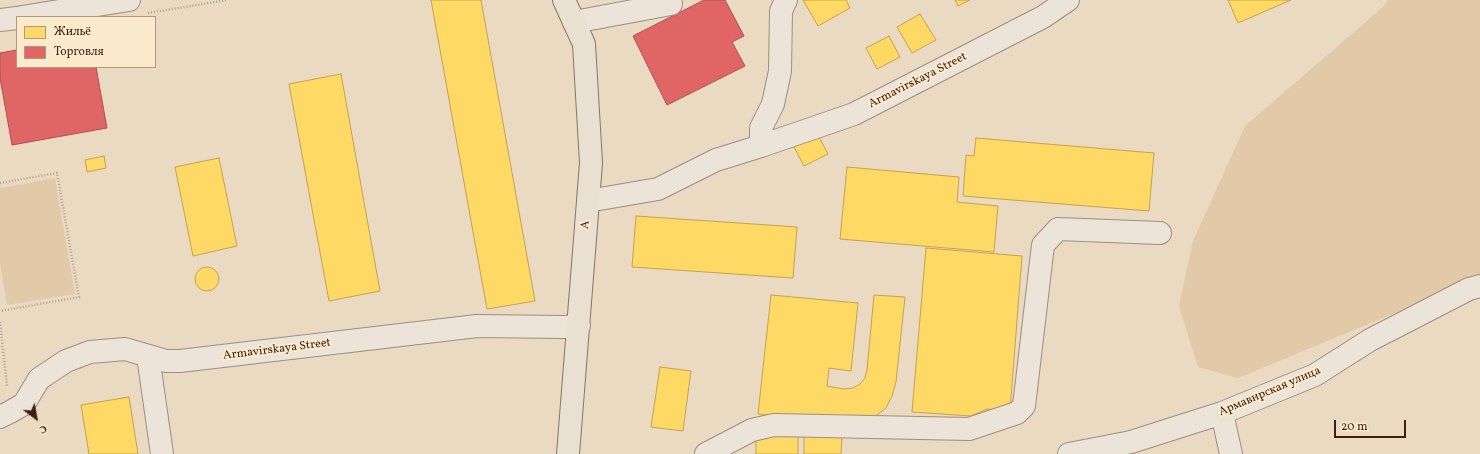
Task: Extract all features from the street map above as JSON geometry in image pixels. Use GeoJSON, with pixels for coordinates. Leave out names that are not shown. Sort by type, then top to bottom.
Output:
{"type":"FeatureCollection","features":[{"type":"Feature","properties":{"kind":"main road","name":"A"},"geometry":{"type":"LineString","coordinates":[[564,0],[584,44],[591,163],[568,454]]}},
{"type":"Feature","properties":{"kind":"street"},"geometry":{"type":"LineString","coordinates":[[761,146],[761,128],[773,104],[780,71],[781,11],[786,0]]}},
{"type":"Feature","properties":{"kind":"street","name":"Armavirskaya Street"},"geometry":{"type":"LineString","coordinates":[[588,201],[658,189],[716,160],[854,114],[1043,17],[1068,0]]}},
{"type":"Feature","properties":{"kind":"street"},"geometry":{"type":"LineString","coordinates":[[574,22],[671,4]]}},
{"type":"Feature","properties":{"kind":"street"},"geometry":{"type":"LineString","coordinates":[[33,16],[136,7]]}},
{"type":"Feature","properties":{"kind":"street"},"geometry":{"type":"LineString","coordinates":[[0,20],[16,18]]}},
{"type":"Feature","properties":{"kind":"street"},"geometry":{"type":"LineString","coordinates":[[706,454],[752,430],[774,425],[969,429],[1017,413],[1024,406],[1043,246],[1058,229],[1160,233]]}},
{"type":"Feature","properties":{"kind":"street","name":"Армавирская улица"},"geometry":{"type":"LineString","coordinates":[[1068,454],[1130,442],[1222,413],[1315,375],[1370,340],[1469,289],[1480,286]]}},
{"type":"Feature","properties":{"kind":"street","name":"Armavirskaya Street"},"geometry":{"type":"LineString","coordinates":[[5,415],[24,404],[39,379],[66,361],[90,352],[125,349],[166,361],[180,361],[477,326],[579,326]]}},
{"type":"Feature","properties":{"kind":"street"},"geometry":{"type":"LineString","coordinates":[[148,356],[162,454]]}},
{"type":"Feature","properties":{"kind":"street"},"geometry":{"type":"LineString","coordinates":[[1222,413],[1231,454]]}},
{"type":"Feature","properties":{"kind":"path"},"geometry":{"type":"LineString","coordinates":[[136,7],[227,0]]}},
{"type":"Feature","properties":{"kind":"path"},"geometry":{"type":"LineString","coordinates":[[0,183],[57,173],[79,297],[0,310]]}},
{"type":"Feature","properties":{"kind":"path"},"geometry":{"type":"LineString","coordinates":[[0,322],[5,415]]}},
{"type":"Feature","properties":{"kind":"shaded area"},"geometry":{"type":"Polygon","coordinates":[[[1388,0],[1480,0],[1480,274],[1475,280],[1238,378],[1198,367],[1179,306],[1193,241],[1245,126],[1383,7],[1388,0]]]}},
{"type":"Feature","properties":{"kind":"shaded area"},"geometry":{"type":"Polygon","coordinates":[[[55,178],[75,294],[7,305],[0,263],[0,188],[55,178]]]}},
{"type":"Feature","properties":{"kind":"building: Жильё"},"geometry":{"type":"Polygon","coordinates":[[[431,0],[481,0],[535,301],[487,309],[431,0]]]}},
{"type":"Feature","properties":{"kind":"building: Жильё"},"geometry":{"type":"Polygon","coordinates":[[[803,0],[846,0],[850,8],[818,26],[803,0]]]}},
{"type":"Feature","properties":{"kind":"building: Жильё"},"geometry":{"type":"Polygon","coordinates":[[[955,0],[970,0],[958,6],[955,0]]]}},
{"type":"Feature","properties":{"kind":"building: Жильё"},"geometry":{"type":"Polygon","coordinates":[[[1228,0],[1291,0],[1238,23],[1228,0]]]}},
{"type":"Feature","properties":{"kind":"building: Жильё"},"geometry":{"type":"Polygon","coordinates":[[[920,14],[936,40],[912,53],[897,27],[920,14]]]}},
{"type":"Feature","properties":{"kind":"building: Жильё"},"geometry":{"type":"Polygon","coordinates":[[[889,36],[900,57],[877,69],[866,48],[889,36]]]}},
{"type":"Feature","properties":{"kind":"building: Жильё"},"geometry":{"type":"Polygon","coordinates":[[[341,74],[380,291],[329,301],[289,84],[341,74]]]}},
{"type":"Feature","properties":{"kind":"building: Жильё"},"geometry":{"type":"Polygon","coordinates":[[[815,129],[828,154],[804,166],[791,141],[815,129]]]}},
{"type":"Feature","properties":{"kind":"building: Жильё"},"geometry":{"type":"Polygon","coordinates":[[[976,138],[1154,153],[1149,211],[963,196],[966,155],[974,156],[976,138]]]}},
{"type":"Feature","properties":{"kind":"building: Жильё"},"geometry":{"type":"Polygon","coordinates":[[[104,156],[106,168],[87,172],[85,160],[104,156]]]}},
{"type":"Feature","properties":{"kind":"building: Жильё"},"geometry":{"type":"Polygon","coordinates":[[[219,158],[237,246],[193,256],[175,167],[219,158]]]}},
{"type":"Feature","properties":{"kind":"building: Жильё"},"geometry":{"type":"Polygon","coordinates":[[[847,167],[959,177],[957,202],[998,206],[994,252],[840,239],[847,167]]]}},
{"type":"Feature","properties":{"kind":"building: Жильё"},"geometry":{"type":"Polygon","coordinates":[[[636,216],[797,227],[793,278],[632,267],[636,216]]]}},
{"type":"Feature","properties":{"kind":"building: Жильё"},"geometry":{"type":"Polygon","coordinates":[[[926,248],[1022,256],[1010,411],[987,409],[971,416],[912,412],[926,248]]]}},
{"type":"Feature","properties":{"kind":"building: Жильё"},"geometry":{"type":"Polygon","coordinates":[[[207,267],[212,268],[218,274],[218,284],[212,290],[207,291],[202,290],[196,284],[195,279],[196,274],[202,268],[207,267]]]}},
{"type":"Feature","properties":{"kind":"building: Жильё"},"geometry":{"type":"Polygon","coordinates":[[[771,295],[858,303],[851,371],[829,368],[827,386],[843,389],[853,388],[860,384],[865,378],[874,295],[905,297],[896,382],[892,396],[886,408],[873,418],[823,421],[758,414],[771,295]]]}},
{"type":"Feature","properties":{"kind":"building: Жильё"},"geometry":{"type":"Polygon","coordinates":[[[660,367],[691,371],[683,431],[651,427],[660,367]]]}},
{"type":"Feature","properties":{"kind":"building: Жильё"},"geometry":{"type":"Polygon","coordinates":[[[129,397],[138,454],[89,454],[81,405],[129,397]]]}},
{"type":"Feature","properties":{"kind":"building: Жильё"},"geometry":{"type":"Polygon","coordinates":[[[756,432],[798,432],[798,454],[756,454],[756,432]]]}},
{"type":"Feature","properties":{"kind":"building: Жильё"},"geometry":{"type":"Polygon","coordinates":[[[804,434],[842,434],[841,454],[804,454],[804,434]]]}},
{"type":"Feature","properties":{"kind":"building: Торговля"},"geometry":{"type":"Polygon","coordinates":[[[704,0],[725,0],[744,36],[732,42],[745,66],[667,105],[633,36],[704,0]]]}},
{"type":"Feature","properties":{"kind":"building: Торговля"},"geometry":{"type":"Polygon","coordinates":[[[16,50],[16,68],[96,68],[107,128],[12,145],[0,78],[0,53],[16,50]]]}}]}
